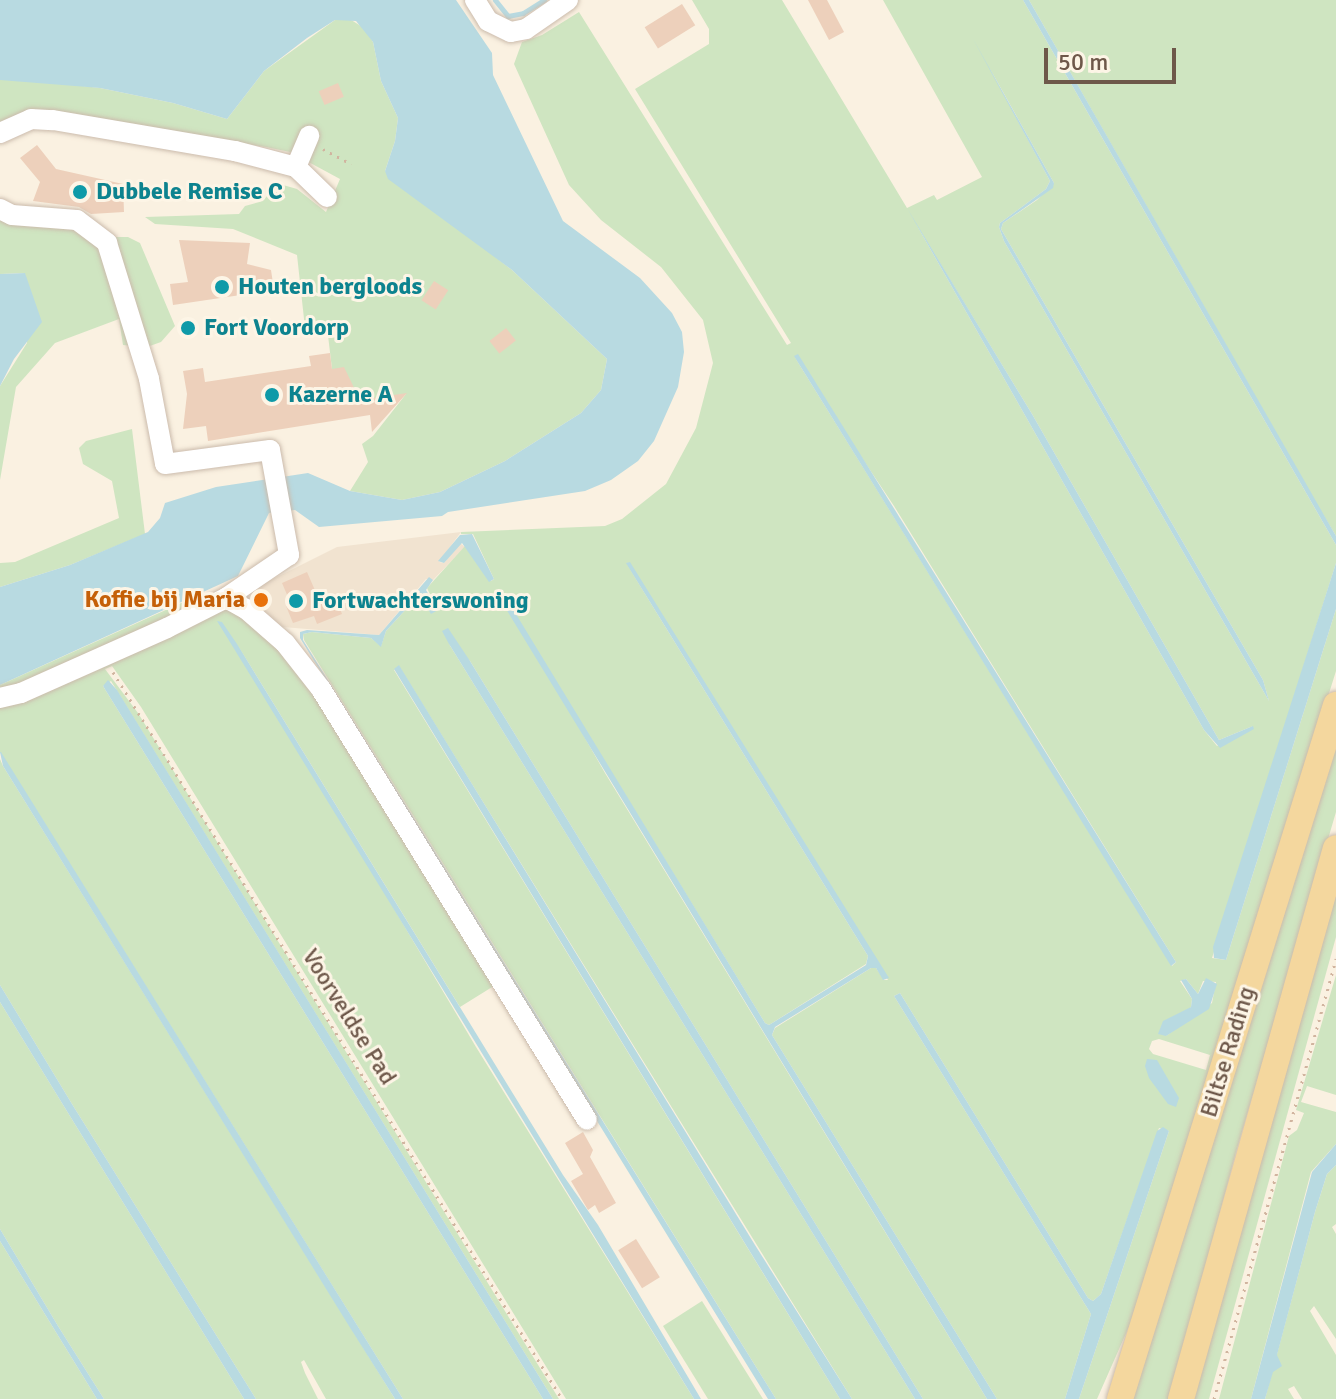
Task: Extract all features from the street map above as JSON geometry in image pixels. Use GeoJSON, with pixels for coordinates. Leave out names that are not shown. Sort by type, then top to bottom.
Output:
{"type":"FeatureCollection","features":[{"type":"Feature","properties":{"kind":"main road","name":"Biltse Rading"},"geometry":{"type":"LineString","coordinates":[[1120,1399],[1336,705]]}},
{"type":"Feature","properties":{"kind":"main road","name":"Biltse Rading"},"geometry":{"type":"LineString","coordinates":[[1181,1399],[1336,848]]}},
{"type":"Feature","properties":{"kind":"street"},"geometry":{"type":"LineString","coordinates":[[475,0],[488,21],[511,32],[526,29],[568,0]]}},
{"type":"Feature","properties":{"kind":"street"},"geometry":{"type":"LineString","coordinates":[[0,133],[31,119],[53,120],[235,151],[296,167],[327,197]]}},
{"type":"Feature","properties":{"kind":"street"},"geometry":{"type":"LineString","coordinates":[[296,167],[309,136]]}},
{"type":"Feature","properties":{"kind":"street"},"geometry":{"type":"LineString","coordinates":[[0,209],[12,215],[77,220],[107,243],[149,379],[165,464],[270,450],[289,555],[226,598],[21,693],[0,698]]}},
{"type":"Feature","properties":{"kind":"street"},"geometry":{"type":"LineString","coordinates":[[226,598],[246,609],[285,643],[321,689],[587,1120]]}},
{"type":"Feature","properties":{"kind":"path"},"geometry":{"type":"LineString","coordinates":[[330,152],[351,164]]}},
{"type":"Feature","properties":{"kind":"path","name":"Voorveldse Pad"},"geometry":{"type":"LineString","coordinates":[[102,656],[142,714],[562,1399]]}},
{"type":"Feature","properties":{"kind":"path"},"geometry":{"type":"LineString","coordinates":[[1214,1399],[1336,959]]}},
{"type":"Feature","properties":{"kind":"shaded area"},"geometry":{"type":"Polygon","coordinates":[[[461,532],[439,562],[444,563],[460,543],[465,547],[433,580],[426,579],[379,635],[271,626],[239,596],[337,547],[461,532]]]}},
{"type":"Feature","properties":{"kind":"green space"},"geometry":{"type":"Polygon","coordinates":[[[692,0],[782,0],[907,208],[934,195],[937,200],[982,177],[883,0],[1023,0],[1336,545],[1336,563],[1212,958],[1226,960],[1336,609],[1336,671],[1135,1313],[1097,1399],[1079,1399],[1169,1131],[1159,1128],[1101,1294],[1093,1301],[1088,1298],[900,993],[894,996],[1091,1314],[1065,1399],[997,1399],[772,1035],[775,1028],[871,968],[876,968],[884,980],[888,980],[626,563],[868,956],[866,964],[769,1025],[506,600],[605,773],[987,1399],[923,1399],[470,661],[449,644],[915,1399],[852,1399],[399,666],[394,670],[840,1399],[776,1399],[304,640],[303,634],[312,632],[371,638],[381,646],[386,631],[419,595],[426,606],[437,609],[427,588],[465,546],[491,581],[494,579],[473,534],[461,532],[605,526],[622,519],[666,484],[696,428],[713,363],[703,320],[661,267],[601,220],[569,185],[514,64],[522,42],[542,35],[579,12],[787,345],[791,343],[635,89],[709,44],[709,29],[692,0]],[[989,67],[1050,181],[1046,189],[1000,223],[999,227],[1004,241],[1269,701],[1263,680],[1001,229],[1003,223],[1037,200],[1054,183],[989,67]],[[915,222],[1204,730],[1217,746],[1253,726],[1219,740],[1032,414],[915,222]],[[794,356],[1172,966],[1176,962],[894,506],[794,356]],[[1186,979],[1180,981],[1192,999],[1191,1007],[1166,1036],[1212,1003],[1216,982],[1203,981],[1198,994],[1186,979]],[[1159,1039],[1152,1041],[1149,1049],[1153,1054],[1206,1070],[1210,1055],[1159,1039]]]}},
{"type":"Feature","properties":{"kind":"green space"},"geometry":{"type":"Polygon","coordinates":[[[1029,0],[1336,0],[1336,536],[1315,501],[1029,0]]]}},
{"type":"Feature","properties":{"kind":"green space"},"geometry":{"type":"Polygon","coordinates":[[[348,18],[364,28],[373,42],[381,81],[398,118],[395,141],[385,171],[512,270],[607,359],[601,390],[581,413],[505,461],[440,492],[402,500],[350,491],[368,462],[362,444],[373,436],[406,394],[360,400],[332,369],[327,327],[305,328],[297,255],[233,229],[155,224],[145,217],[239,214],[245,206],[263,201],[271,191],[283,185],[297,189],[326,212],[340,179],[290,152],[266,147],[52,114],[0,125],[0,80],[23,79],[100,88],[173,103],[227,119],[264,71],[335,20],[348,18]]]}},
{"type":"Feature","properties":{"kind":"green space"},"geometry":{"type":"Polygon","coordinates":[[[0,217],[70,224],[93,237],[128,237],[140,243],[175,326],[161,342],[147,347],[123,345],[119,319],[55,343],[16,387],[0,480],[0,386],[27,343],[25,273],[0,274],[0,217]]]}},
{"type":"Feature","properties":{"kind":"green space"},"geometry":{"type":"Polygon","coordinates":[[[132,429],[145,534],[70,565],[0,587],[0,563],[15,562],[119,518],[112,481],[83,464],[79,448],[86,441],[132,429]]]}},
{"type":"Feature","properties":{"kind":"green space"},"geometry":{"type":"Polygon","coordinates":[[[201,594],[231,606],[289,656],[497,984],[460,1007],[237,644],[476,1047],[694,1399],[566,1399],[141,707],[112,666],[105,669],[138,713],[559,1399],[553,1399],[111,681],[103,686],[543,1399],[403,1399],[0,752],[0,685],[201,594]]]}},
{"type":"Feature","properties":{"kind":"green space"},"geometry":{"type":"Polygon","coordinates":[[[1336,742],[1336,812],[1236,1152],[1170,1399],[1132,1399],[1336,742]]]}},
{"type":"Feature","properties":{"kind":"green space"},"geometry":{"type":"Polygon","coordinates":[[[0,759],[395,1399],[326,1399],[304,1360],[301,1362],[318,1399],[256,1399],[72,1104],[0,985],[0,759]]]}},
{"type":"Feature","properties":{"kind":"green space"},"geometry":{"type":"Polygon","coordinates":[[[1336,887],[1336,937],[1209,1399],[1192,1399],[1336,887]]]}},
{"type":"Feature","properties":{"kind":"green space"},"geometry":{"type":"Polygon","coordinates":[[[1336,975],[1336,1095],[1307,1086],[1301,1102],[1336,1112],[1336,1144],[1311,1172],[1251,1399],[1219,1399],[1289,1136],[1297,1130],[1304,1113],[1296,1110],[1336,975]]]}},
{"type":"Feature","properties":{"kind":"green space"},"geometry":{"type":"Polygon","coordinates":[[[0,1002],[244,1399],[104,1399],[58,1326],[0,1229],[0,1002]]]}},
{"type":"Feature","properties":{"kind":"green space"},"geometry":{"type":"Polygon","coordinates":[[[1336,1165],[1336,1224],[1332,1227],[1336,1234],[1336,1339],[1314,1306],[1310,1311],[1336,1355],[1336,1399],[1302,1399],[1294,1386],[1288,1389],[1294,1399],[1265,1399],[1315,1212],[1327,1174],[1336,1165]]]}},
{"type":"Feature","properties":{"kind":"green space"},"geometry":{"type":"Polygon","coordinates":[[[0,1241],[54,1329],[97,1399],[0,1399],[0,1241]]]}},
{"type":"Feature","properties":{"kind":"green space"},"geometry":{"type":"Polygon","coordinates":[[[702,1301],[763,1399],[708,1399],[663,1326],[702,1301]]]}},
{"type":"Feature","properties":{"kind":"water"},"geometry":{"type":"Polygon","coordinates":[[[0,0],[456,0],[492,53],[493,75],[563,221],[640,278],[672,313],[682,332],[684,352],[678,387],[654,441],[638,461],[611,480],[585,491],[448,512],[442,516],[319,527],[295,510],[269,513],[238,576],[0,685],[0,587],[70,565],[148,532],[160,518],[165,503],[216,487],[308,473],[350,491],[402,500],[440,492],[505,461],[581,413],[601,390],[607,359],[512,270],[388,179],[385,171],[395,141],[398,118],[381,81],[373,42],[356,21],[335,20],[307,38],[264,71],[227,119],[173,103],[100,88],[0,80],[0,0]]]}},
{"type":"Feature","properties":{"kind":"water"},"geometry":{"type":"Polygon","coordinates":[[[1023,0],[1029,0],[1336,536],[1336,545],[1023,0]]]}},
{"type":"Feature","properties":{"kind":"water"},"geometry":{"type":"Polygon","coordinates":[[[972,37],[1054,183],[1053,188],[1003,223],[1001,229],[1263,680],[1269,701],[1004,241],[999,227],[1000,223],[1046,189],[1050,181],[972,37]]]}},
{"type":"Feature","properties":{"kind":"water"},"geometry":{"type":"Polygon","coordinates":[[[907,208],[1032,414],[1219,740],[1253,726],[1254,729],[1220,748],[1204,730],[907,208]]]}},
{"type":"Feature","properties":{"kind":"water"},"geometry":{"type":"Polygon","coordinates":[[[25,273],[42,322],[14,359],[0,386],[0,274],[25,273]]]}},
{"type":"Feature","properties":{"kind":"water"},"geometry":{"type":"Polygon","coordinates":[[[798,354],[1176,962],[1171,966],[794,356],[798,354]]]}},
{"type":"Feature","properties":{"kind":"water"},"geometry":{"type":"Polygon","coordinates":[[[472,534],[494,579],[489,582],[462,543],[444,563],[438,561],[460,535],[472,534]]]}},
{"type":"Feature","properties":{"kind":"water"},"geometry":{"type":"Polygon","coordinates":[[[630,562],[889,978],[883,980],[876,968],[871,968],[775,1027],[772,1035],[997,1399],[987,1399],[503,604],[508,601],[769,1025],[866,965],[868,956],[626,563],[630,562]]]}},
{"type":"Feature","properties":{"kind":"water"},"geometry":{"type":"Polygon","coordinates":[[[1336,563],[1336,609],[1226,960],[1214,958],[1213,947],[1336,563]]]}},
{"type":"Feature","properties":{"kind":"water"},"geometry":{"type":"Polygon","coordinates":[[[429,577],[433,580],[426,590],[438,610],[431,614],[419,595],[386,631],[381,647],[371,638],[312,632],[303,634],[303,640],[776,1399],[768,1399],[300,638],[300,632],[307,630],[379,635],[429,577]]]}},
{"type":"Feature","properties":{"kind":"water"},"geometry":{"type":"Polygon","coordinates":[[[217,621],[222,622],[237,644],[563,1175],[598,1225],[701,1399],[694,1399],[217,621]]]}},
{"type":"Feature","properties":{"kind":"water"},"geometry":{"type":"Polygon","coordinates":[[[448,628],[923,1399],[915,1399],[449,644],[442,631],[448,628]]]}},
{"type":"Feature","properties":{"kind":"water"},"geometry":{"type":"Polygon","coordinates":[[[399,665],[852,1399],[840,1399],[394,669],[399,665]]]}},
{"type":"Feature","properties":{"kind":"water"},"geometry":{"type":"Polygon","coordinates":[[[108,680],[553,1399],[543,1399],[103,686],[108,680]]]}},
{"type":"Feature","properties":{"kind":"water"},"geometry":{"type":"Polygon","coordinates":[[[0,752],[403,1399],[395,1399],[349,1326],[3,766],[0,752]]]}},
{"type":"Feature","properties":{"kind":"water"},"geometry":{"type":"Polygon","coordinates":[[[1206,978],[1217,984],[1209,1009],[1166,1036],[1158,1034],[1163,1021],[1191,1007],[1192,999],[1181,980],[1186,979],[1198,994],[1206,978]]]}},
{"type":"Feature","properties":{"kind":"water"},"geometry":{"type":"Polygon","coordinates":[[[0,985],[256,1399],[244,1399],[0,1002],[0,985]]]}},
{"type":"Feature","properties":{"kind":"water"},"geometry":{"type":"Polygon","coordinates":[[[900,993],[1088,1298],[1093,1301],[1101,1294],[1157,1131],[1163,1127],[1169,1131],[1079,1399],[1065,1399],[1091,1314],[894,996],[900,993]]]}},
{"type":"Feature","properties":{"kind":"water"},"geometry":{"type":"Polygon","coordinates":[[[1147,1059],[1157,1060],[1179,1098],[1176,1107],[1168,1104],[1149,1078],[1145,1066],[1147,1059]]]}},
{"type":"Feature","properties":{"kind":"water"},"geometry":{"type":"Polygon","coordinates":[[[1336,1144],[1336,1165],[1327,1174],[1315,1212],[1277,1355],[1282,1366],[1273,1372],[1265,1399],[1251,1399],[1312,1172],[1336,1144]]]}},
{"type":"Feature","properties":{"kind":"water"},"geometry":{"type":"Polygon","coordinates":[[[0,1229],[104,1399],[97,1399],[0,1241],[0,1229]]]}},
{"type":"Feature","properties":{"kind":"building"},"geometry":{"type":"Polygon","coordinates":[[[808,0],[827,0],[844,32],[829,40],[808,0]]]}},
{"type":"Feature","properties":{"kind":"building"},"geometry":{"type":"Polygon","coordinates":[[[682,4],[695,25],[658,49],[645,27],[682,4]]]}},
{"type":"Feature","properties":{"kind":"building"},"geometry":{"type":"Polygon","coordinates":[[[338,83],[344,97],[325,105],[319,91],[338,83]]]}},
{"type":"Feature","properties":{"kind":"building","name":"Dubbele Remise C"},"geometry":{"type":"Polygon","coordinates":[[[37,145],[56,169],[123,184],[124,212],[91,214],[79,207],[33,201],[40,182],[20,158],[37,145]]]}},
{"type":"Feature","properties":{"kind":"building"},"geometry":{"type":"Polygon","coordinates":[[[179,240],[250,243],[247,264],[271,270],[274,290],[173,305],[170,284],[188,282],[179,240]]]}},
{"type":"Feature","properties":{"kind":"building"},"geometry":{"type":"Polygon","coordinates":[[[434,281],[448,290],[436,310],[421,300],[434,281]]]}},
{"type":"Feature","properties":{"kind":"building"},"geometry":{"type":"Polygon","coordinates":[[[506,328],[516,341],[499,354],[489,341],[506,328]]]}},
{"type":"Feature","properties":{"kind":"building","name":"Kazerne A"},"geometry":{"type":"Polygon","coordinates":[[[330,353],[332,369],[344,367],[360,400],[407,393],[372,432],[370,415],[208,441],[206,426],[183,429],[187,394],[183,371],[203,368],[205,382],[311,366],[309,356],[330,353]]]}},
{"type":"Feature","properties":{"kind":"building","name":"Fortwachterswoning"},"geometry":{"type":"Polygon","coordinates":[[[307,572],[321,604],[336,598],[342,614],[317,624],[314,616],[293,623],[286,606],[291,604],[282,583],[307,572]]]}},
{"type":"Feature","properties":{"kind":"building"},"geometry":{"type":"Polygon","coordinates":[[[583,1132],[593,1150],[590,1157],[616,1203],[599,1213],[595,1205],[588,1210],[571,1181],[583,1174],[565,1143],[583,1132]]]}},
{"type":"Feature","properties":{"kind":"building"},"geometry":{"type":"Polygon","coordinates":[[[636,1239],[660,1277],[642,1288],[618,1250],[636,1239]]]}},
{"type":"Feature","properties":{"kind":"waterway"},"geometry":{"type":"LineString","coordinates":[[495,0],[508,16],[523,13],[544,0]]}},
{"type":"Feature","properties":{"kind":"place","name":"Dubbele Remise C"},"geometry":{"type":"Point","coordinates":[80,192]}},
{"type":"Feature","properties":{"kind":"place","name":"Houten bergloods"},"geometry":{"type":"Point","coordinates":[222,287]}},
{"type":"Feature","properties":{"kind":"place","name":"Fort Voordorp"},"geometry":{"type":"Point","coordinates":[188,328]}},
{"type":"Feature","properties":{"kind":"place","name":"Kazerne A"},"geometry":{"type":"Point","coordinates":[272,395]}},
{"type":"Feature","properties":{"kind":"place","name":"Koffie bij Maria"},"geometry":{"type":"Point","coordinates":[261,600]}},
{"type":"Feature","properties":{"kind":"place","name":"Fortwachterswoning"},"geometry":{"type":"Point","coordinates":[296,601]}}]}
